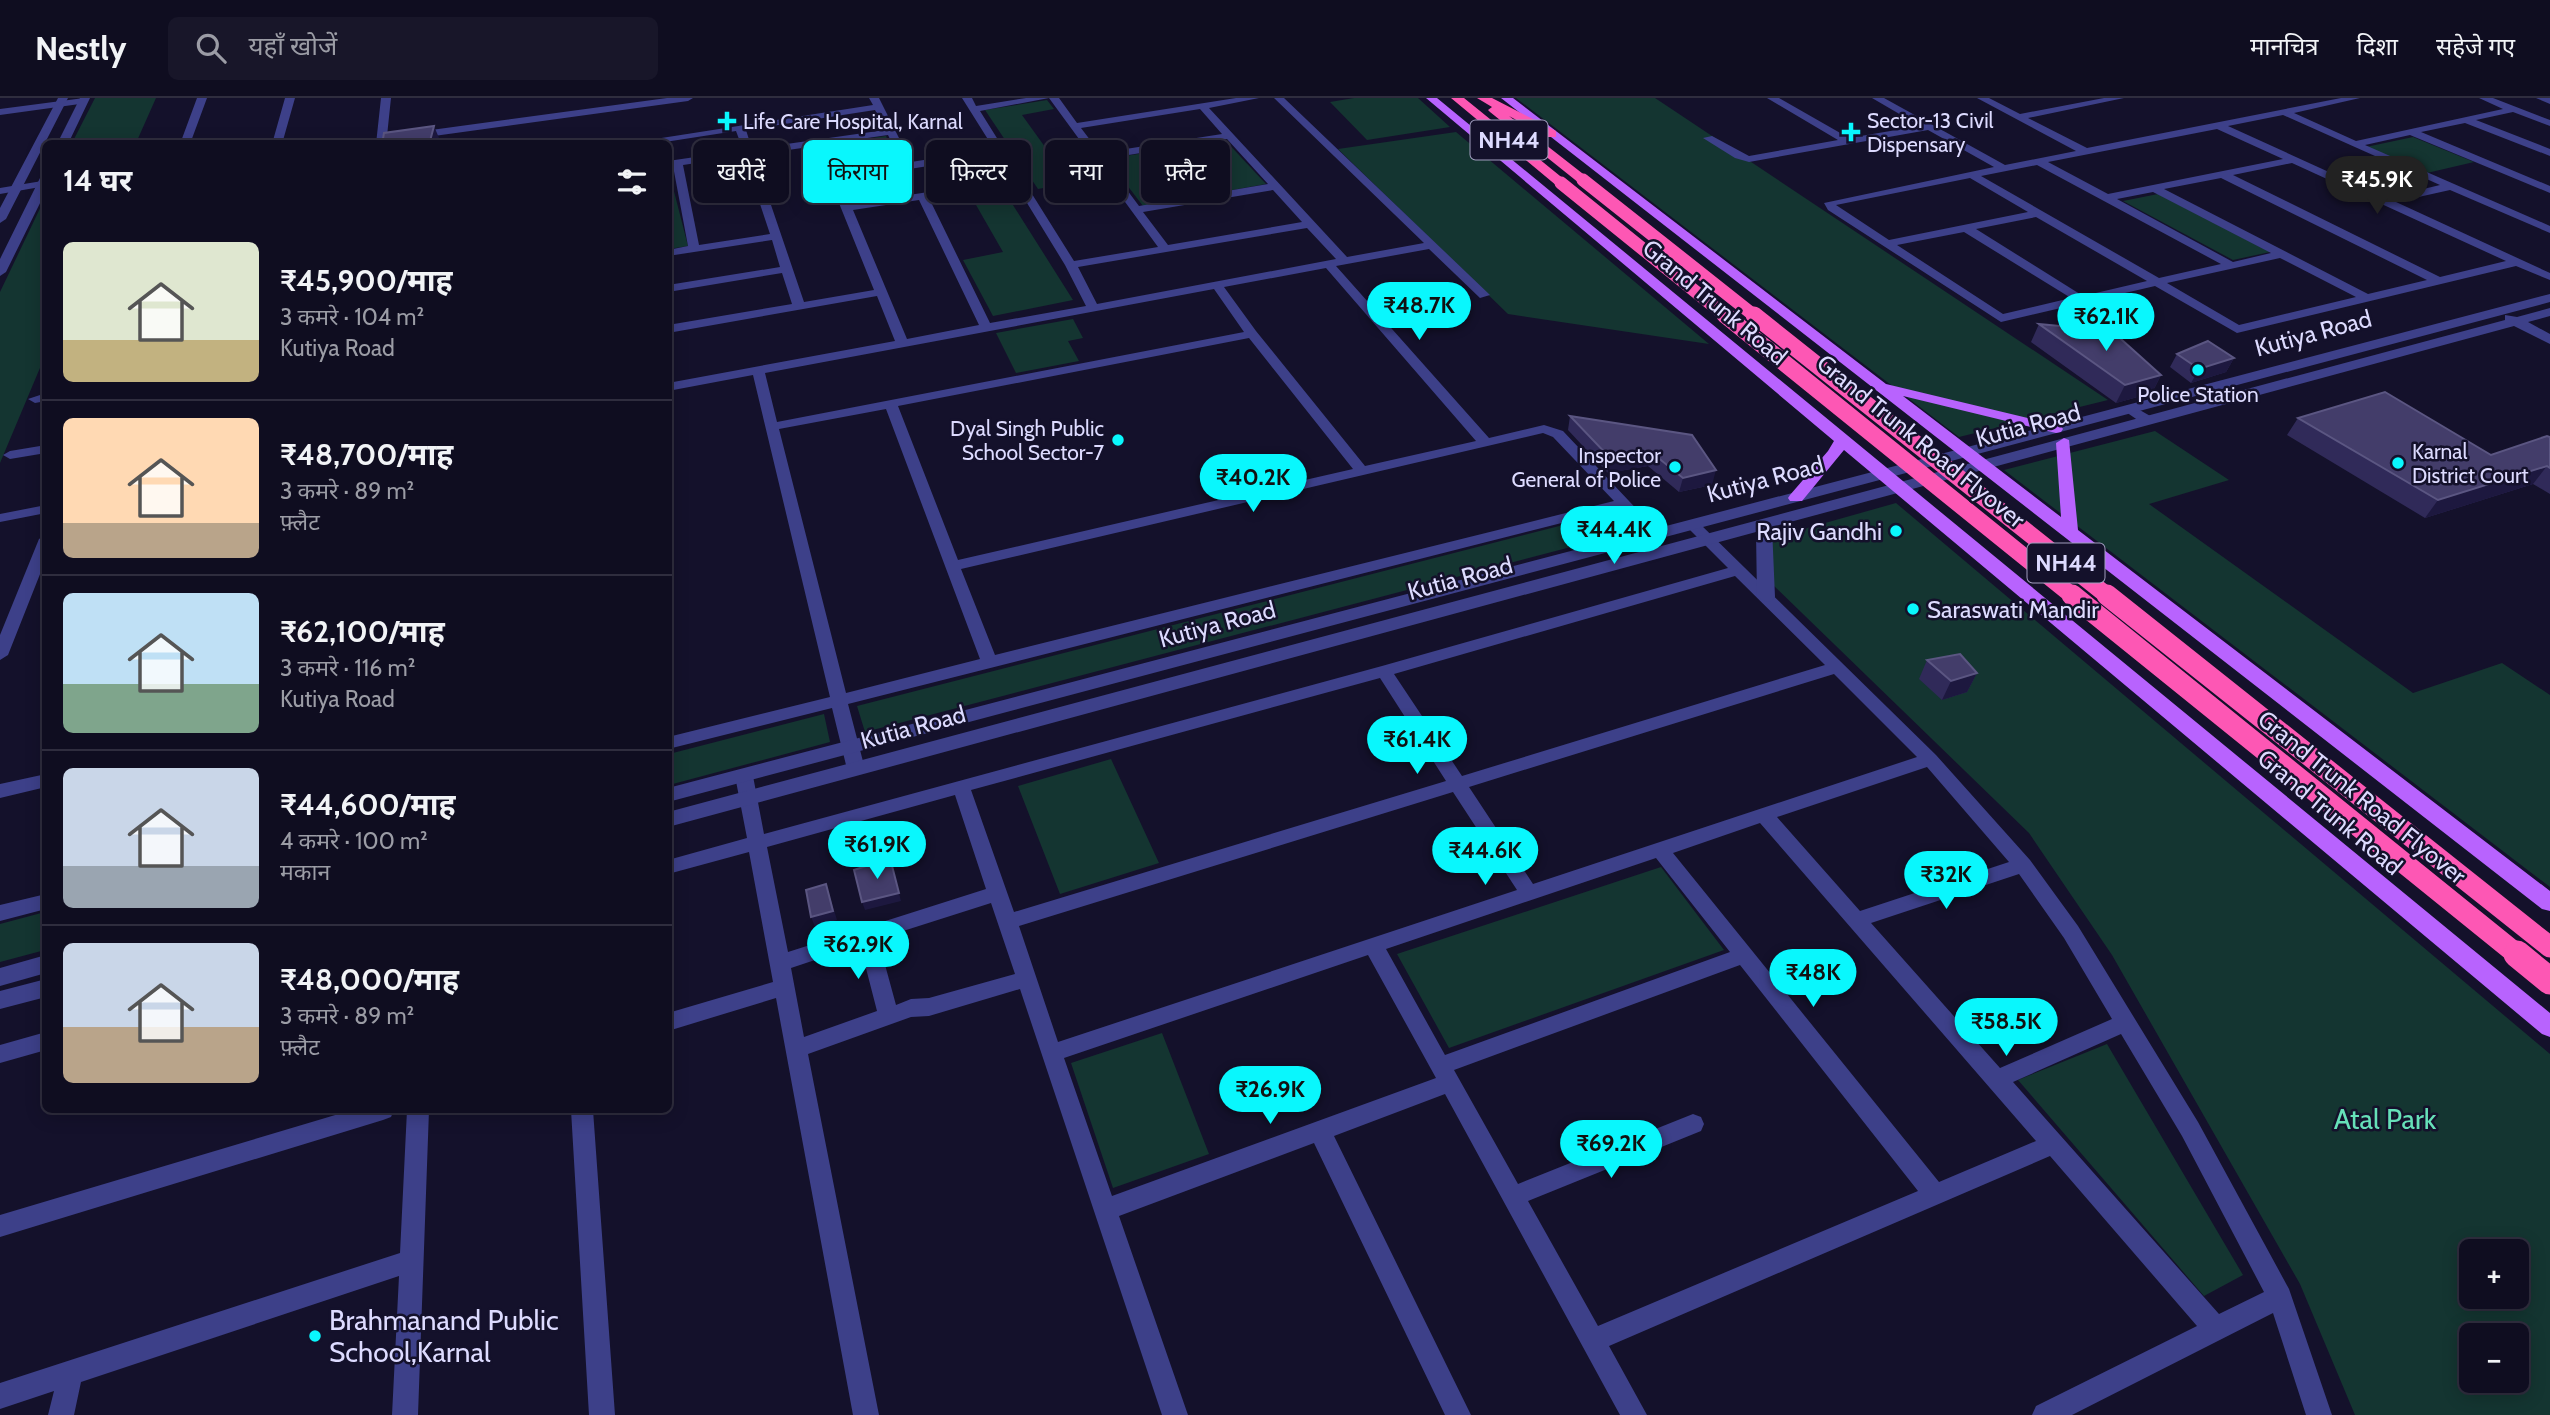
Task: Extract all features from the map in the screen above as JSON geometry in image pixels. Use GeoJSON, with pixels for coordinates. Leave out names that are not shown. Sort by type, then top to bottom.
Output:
{"type":"FeatureCollection","features":[{"type":"Feature","properties":{"kind":"highway","name":"Grand Trunk Road Flyover"},"geometry":{"type":"LineString","coordinates":[[1457,98],[2550,981]]}},
{"type":"Feature","properties":{"kind":"highway","name":"Grand Trunk Road Flyover"},"geometry":{"type":"LineString","coordinates":[[1481,98],[2550,947]]}},
{"type":"Feature","properties":{"kind":"highway"},"geometry":{"type":"LineString","coordinates":[[1481,98],[1552,134]]}},
{"type":"Feature","properties":{"kind":"main road","name":"Grand Trunk Road"},"geometry":{"type":"LineString","coordinates":[[1431,98],[2550,1027]]}},
{"type":"Feature","properties":{"kind":"main road","name":"Grand Trunk Road"},"geometry":{"type":"LineString","coordinates":[[1506,98],[2550,903]]}},
{"type":"Feature","properties":{"kind":"main road"},"geometry":{"type":"LineString","coordinates":[[1878,386],[2060,436],[2070,534]]}},
{"type":"Feature","properties":{"kind":"main road"},"geometry":{"type":"LineString","coordinates":[[1803,496],[1835,453],[1842,439]]}},
{"type":"Feature","properties":{"kind":"street"},"geometry":{"type":"LineString","coordinates":[[186,140],[202,98]]}},
{"type":"Feature","properties":{"kind":"street"},"geometry":{"type":"LineString","coordinates":[[278,140],[290,98]]}},
{"type":"Feature","properties":{"kind":"street"},"geometry":{"type":"LineString","coordinates":[[386,98],[381,139],[475,128],[645,98]]}},
{"type":"Feature","properties":{"kind":"street"},"geometry":{"type":"LineString","coordinates":[[614,105],[688,98]]}},
{"type":"Feature","properties":{"kind":"street"},"geometry":{"type":"LineString","coordinates":[[967,98],[993,140]]}},
{"type":"Feature","properties":{"kind":"street"},"geometry":{"type":"LineString","coordinates":[[973,109],[1044,98]]}},
{"type":"Feature","properties":{"kind":"street"},"geometry":{"type":"LineString","coordinates":[[1054,98],[1084,140]]}},
{"type":"Feature","properties":{"kind":"street"},"geometry":{"type":"LineString","coordinates":[[1074,126],[1254,98]]}},
{"type":"Feature","properties":{"kind":"street"},"geometry":{"type":"LineString","coordinates":[[1279,98],[1484,295]]}},
{"type":"Feature","properties":{"kind":"street"},"geometry":{"type":"LineString","coordinates":[[1772,98],[1848,142]]}},
{"type":"Feature","properties":{"kind":"street"},"geometry":{"type":"LineString","coordinates":[[1877,98],[2003,168]]}},
{"type":"Feature","properties":{"kind":"street"},"geometry":{"type":"LineString","coordinates":[[1982,98],[2086,152]]}},
{"type":"Feature","properties":{"kind":"street"},"geometry":{"type":"LineString","coordinates":[[2070,98],[2084,105]]}},
{"type":"Feature","properties":{"kind":"street"},"geometry":{"type":"LineString","coordinates":[[2019,117],[2119,98]]}},
{"type":"Feature","properties":{"kind":"street"},"geometry":{"type":"LineString","coordinates":[[2277,98],[2302,109]]}},
{"type":"Feature","properties":{"kind":"street"},"geometry":{"type":"LineString","coordinates":[[2281,254],[2001,318],[1832,208],[1829,203],[2356,98]]}},
{"type":"Feature","properties":{"kind":"street"},"geometry":{"type":"LineString","coordinates":[[2484,98],[2550,124]]}},
{"type":"Feature","properties":{"kind":"street"},"geometry":{"type":"LineString","coordinates":[[2541,98],[2550,102]]}},
{"type":"Feature","properties":{"kind":"street"},"geometry":{"type":"LineString","coordinates":[[0,112],[84,99]]}},
{"type":"Feature","properties":{"kind":"street"},"geometry":{"type":"LineString","coordinates":[[64,140],[84,99]]}},
{"type":"Feature","properties":{"kind":"street"},"geometry":{"type":"LineString","coordinates":[[0,219],[61,101]]}},
{"type":"Feature","properties":{"kind":"street"},"geometry":{"type":"LineString","coordinates":[[654,140],[876,103],[895,140]]}},
{"type":"Feature","properties":{"kind":"street"},"geometry":{"type":"LineString","coordinates":[[1202,106],[1344,261]]}},
{"type":"Feature","properties":{"kind":"street"},"geometry":{"type":"LineString","coordinates":[[2355,144],[2514,110]]}},
{"type":"Feature","properties":{"kind":"street"},"geometry":{"type":"LineString","coordinates":[[2283,112],[2550,230]]}},
{"type":"Feature","properties":{"kind":"street"},"geometry":{"type":"LineString","coordinates":[[2467,120],[2550,153]]}},
{"type":"Feature","properties":{"kind":"street"},"geometry":{"type":"LineString","coordinates":[[2217,125],[2550,277]]}},
{"type":"Feature","properties":{"kind":"street"},"geometry":{"type":"LineString","coordinates":[[740,127],[744,140]]}},
{"type":"Feature","properties":{"kind":"street"},"geometry":{"type":"LineString","coordinates":[[1708,138],[1749,159],[1929,127]]}},
{"type":"Feature","properties":{"kind":"street"},"geometry":{"type":"LineString","coordinates":[[834,140],[891,132]]}},
{"type":"Feature","properties":{"kind":"street"},"geometry":{"type":"LineString","coordinates":[[2412,132],[2550,190]]}},
{"type":"Feature","properties":{"kind":"street"},"geometry":{"type":"LineString","coordinates":[[1127,152],[1230,136]]}},
{"type":"Feature","properties":{"kind":"street"},"geometry":{"type":"LineString","coordinates":[[2106,198],[2292,160]]}},
{"type":"Feature","properties":{"kind":"street"},"geometry":{"type":"LineString","coordinates":[[693,161],[673,164],[694,249]]}},
{"type":"Feature","properties":{"kind":"street"},"geometry":{"type":"LineString","coordinates":[[2038,161],[2231,265]]}},
{"type":"Feature","properties":{"kind":"street"},"geometry":{"type":"LineString","coordinates":[[1971,174],[2237,329],[2516,262]]}},
{"type":"Feature","properties":{"kind":"street"},"geometry":{"type":"LineString","coordinates":[[2222,174],[2438,281]]}},
{"type":"Feature","properties":{"kind":"street"},"geometry":{"type":"LineString","coordinates":[[0,191],[42,182]]}},
{"type":"Feature","properties":{"kind":"street"},"geometry":{"type":"LineString","coordinates":[[0,272],[42,185]]}},
{"type":"Feature","properties":{"kind":"street"},"geometry":{"type":"LineString","coordinates":[[1136,210],[1275,186]]}},
{"type":"Feature","properties":{"kind":"street"},"geometry":{"type":"LineString","coordinates":[[2384,202],[2451,186]]}},
{"type":"Feature","properties":{"kind":"street"},"geometry":{"type":"LineString","coordinates":[[2154,188],[2367,298]]}},
{"type":"Feature","properties":{"kind":"street"},"geometry":{"type":"LineString","coordinates":[[847,208],[926,195]]}},
{"type":"Feature","properties":{"kind":"street"},"geometry":{"type":"LineString","coordinates":[[922,196],[986,327]]}},
{"type":"Feature","properties":{"kind":"street"},"geometry":{"type":"LineString","coordinates":[[1127,198],[1165,249]]}},
{"type":"Feature","properties":{"kind":"street"},"geometry":{"type":"LineString","coordinates":[[1031,199],[1093,307]]}},
{"type":"Feature","properties":{"kind":"street"},"geometry":{"type":"LineString","coordinates":[[765,203],[799,306]]}},
{"type":"Feature","properties":{"kind":"street"},"geometry":{"type":"LineString","coordinates":[[845,203],[902,343]]}},
{"type":"Feature","properties":{"kind":"street"},"geometry":{"type":"LineString","coordinates":[[1887,244],[2038,213]]}},
{"type":"Feature","properties":{"kind":"street"},"geometry":{"type":"LineString","coordinates":[[1071,265],[1310,224]]}},
{"type":"Feature","properties":{"kind":"street"},"geometry":{"type":"LineString","coordinates":[[1966,228],[2082,300]]}},
{"type":"Feature","properties":{"kind":"street"},"geometry":{"type":"LineString","coordinates":[[672,252],[776,236]]}},
{"type":"Feature","properties":{"kind":"street"},"geometry":{"type":"LineString","coordinates":[[672,386],[1432,245]]}},
{"type":"Feature","properties":{"kind":"street"},"geometry":{"type":"LineString","coordinates":[[1328,264],[1485,442]]}},
{"type":"Feature","properties":{"kind":"street"},"geometry":{"type":"LineString","coordinates":[[672,288],[787,269]]}},
{"type":"Feature","properties":{"kind":"street"},"geometry":{"type":"LineString","coordinates":[[1217,285],[1252,334],[1361,470]]}},
{"type":"Feature","properties":{"kind":"street"},"geometry":{"type":"LineString","coordinates":[[672,328],[881,292]]}},
{"type":"Feature","properties":{"kind":"street","name":"Kutiya Road"},"geometry":{"type":"LineString","coordinates":[[672,794],[1655,536],[1700,532],[1803,496],[1964,453],[2012,441],[2060,436],[2131,409],[2514,317],[2550,298]]}},
{"type":"Feature","properties":{"kind":"street","name":"Kutia Road"},"geometry":{"type":"LineString","coordinates":[[672,819],[1700,532],[1764,523],[2028,452],[2060,436],[2147,420],[2514,317],[2550,312]]}},
{"type":"Feature","properties":{"kind":"street"},"geometry":{"type":"LineString","coordinates":[[2514,317],[2550,329]]}},
{"type":"Feature","properties":{"kind":"street"},"geometry":{"type":"LineString","coordinates":[[2514,317],[2550,340]]}},
{"type":"Feature","properties":{"kind":"street"},"geometry":{"type":"LineString","coordinates":[[770,427],[1252,334]]}},
{"type":"Feature","properties":{"kind":"street"},"geometry":{"type":"LineString","coordinates":[[758,370],[856,769]]}},
{"type":"Feature","properties":{"kind":"street"},"geometry":{"type":"LineString","coordinates":[[891,404],[989,662]]}},
{"type":"Feature","properties":{"kind":"street"},"geometry":{"type":"LineString","coordinates":[[2131,409],[2147,420]]}},
{"type":"Feature","properties":{"kind":"street"},"geometry":{"type":"LineString","coordinates":[[952,566],[1361,470],[1551,430],[1655,536]]}},
{"type":"Feature","properties":{"kind":"street"},"geometry":{"type":"LineString","coordinates":[[2012,441],[2028,452]]}},
{"type":"Feature","properties":{"kind":"street"},"geometry":{"type":"LineString","coordinates":[[10,455],[42,450]]}},
{"type":"Feature","properties":{"kind":"street"},"geometry":{"type":"LineString","coordinates":[[1803,496],[1826,506]]}},
{"type":"Feature","properties":{"kind":"street"},"geometry":{"type":"LineString","coordinates":[[672,742],[1624,503]]}},
{"type":"Feature","properties":{"kind":"street"},"geometry":{"type":"LineString","coordinates":[[0,518],[42,510]]}},
{"type":"Feature","properties":{"kind":"street"},"geometry":{"type":"LineString","coordinates":[[1764,523],[1766,597]]}},
{"type":"Feature","properties":{"kind":"street"},"geometry":{"type":"LineString","coordinates":[[1700,532],[1930,759],[2023,865],[2071,932],[2190,1129],[2280,1297],[2319,1415]]}},
{"type":"Feature","properties":{"kind":"street"},"geometry":{"type":"LineString","coordinates":[[0,655],[38,577],[42,558]]}},
{"type":"Feature","properties":{"kind":"street"},"geometry":{"type":"LineString","coordinates":[[672,866],[1384,671],[1738,570]]}},
{"type":"Feature","properties":{"kind":"street"},"geometry":{"type":"LineString","coordinates":[[1007,922],[1838,667]]}},
{"type":"Feature","properties":{"kind":"street"},"geometry":{"type":"LineString","coordinates":[[1384,671],[1529,893]]}},
{"type":"Feature","properties":{"kind":"street"},"geometry":{"type":"LineString","coordinates":[[1052,1053],[1930,759]]}},
{"type":"Feature","properties":{"kind":"street"},"geometry":{"type":"LineString","coordinates":[[744,776],[866,1415]]}},
{"type":"Feature","properties":{"kind":"street"},"geometry":{"type":"LineString","coordinates":[[0,791],[42,781]]}},
{"type":"Feature","properties":{"kind":"street"},"geometry":{"type":"LineString","coordinates":[[961,786],[1175,1415]]}},
{"type":"Feature","properties":{"kind":"street"},"geometry":{"type":"LineString","coordinates":[[1764,815],[2216,1329]]}},
{"type":"Feature","properties":{"kind":"street"},"geometry":{"type":"LineString","coordinates":[[1660,849],[1935,1195]]}},
{"type":"Feature","properties":{"kind":"street"},"geometry":{"type":"LineString","coordinates":[[1856,920],[2023,865]]}},
{"type":"Feature","properties":{"kind":"street"},"geometry":{"type":"LineString","coordinates":[[780,963],[997,893]]}},
{"type":"Feature","properties":{"kind":"street"},"geometry":{"type":"LineString","coordinates":[[0,913],[42,902]]}},
{"type":"Feature","properties":{"kind":"street"},"geometry":{"type":"LineString","coordinates":[[867,935],[889,1016]]}},
{"type":"Feature","properties":{"kind":"street"},"geometry":{"type":"LineString","coordinates":[[1373,945],[1634,1415]]}},
{"type":"Feature","properties":{"kind":"street"},"geometry":{"type":"LineString","coordinates":[[1105,1210],[1320,1131],[1445,1075],[1744,955]]}},
{"type":"Feature","properties":{"kind":"street"},"geometry":{"type":"LineString","coordinates":[[0,977],[42,965]]}},
{"type":"Feature","properties":{"kind":"street"},"geometry":{"type":"LineString","coordinates":[[797,1049],[911,1008],[929,1007],[1027,979]]}},
{"type":"Feature","properties":{"kind":"street"},"geometry":{"type":"LineString","coordinates":[[672,1021],[784,987]]}},
{"type":"Feature","properties":{"kind":"street"},"geometry":{"type":"LineString","coordinates":[[0,1000],[42,989]]}},
{"type":"Feature","properties":{"kind":"street"},"geometry":{"type":"LineString","coordinates":[[1997,1079],[2127,1022]]}},
{"type":"Feature","properties":{"kind":"street"},"geometry":{"type":"LineString","coordinates":[[0,1054],[42,1042]]}},
{"type":"Feature","properties":{"kind":"street"},"geometry":{"type":"LineString","coordinates":[[0,1226],[373,1113]]}},
{"type":"Feature","properties":{"kind":"street"},"geometry":{"type":"LineString","coordinates":[[405,1415],[418,1113]]}},
{"type":"Feature","properties":{"kind":"street"},"geometry":{"type":"LineString","coordinates":[[582,1113],[602,1415]]}},
{"type":"Feature","properties":{"kind":"street"},"geometry":{"type":"LineString","coordinates":[[1513,1196],[1693,1124]]}},
{"type":"Feature","properties":{"kind":"street"},"geometry":{"type":"LineString","coordinates":[[1320,1131],[1458,1415]]}},
{"type":"Feature","properties":{"kind":"street"},"geometry":{"type":"LineString","coordinates":[[1592,1341],[2054,1144]]}},
{"type":"Feature","properties":{"kind":"street"},"geometry":{"type":"LineString","coordinates":[[0,1396],[411,1261]]}},
{"type":"Feature","properties":{"kind":"street"},"geometry":{"type":"LineString","coordinates":[[2045,1415],[2280,1297]]}},
{"type":"Feature","properties":{"kind":"street"},"geometry":{"type":"LineString","coordinates":[[61,1415],[70,1373]]}},
{"type":"Feature","properties":{"kind":"green space"},"geometry":{"type":"Polygon","coordinates":[[[95,98],[156,98],[137,140],[74,140],[95,98]]]}},
{"type":"Feature","properties":{"kind":"green space"},"geometry":{"type":"Polygon","coordinates":[[[1354,98],[1418,98],[1450,127],[1367,140],[1330,102],[1354,98]]]}},
{"type":"Feature","properties":{"kind":"green space"},"geometry":{"type":"Polygon","coordinates":[[[1516,98],[1655,98],[2108,400],[1959,437],[1516,98]]]}},
{"type":"Feature","properties":{"kind":"green space"},"geometry":{"type":"Polygon","coordinates":[[[1047,100],[1054,109],[1022,115],[1045,147],[1045,188],[1038,189],[1031,179],[1031,140],[1005,140],[985,110],[1047,100]]]}},
{"type":"Feature","properties":{"kind":"green space"},"geometry":{"type":"Polygon","coordinates":[[[1456,132],[1709,344],[1508,314],[1338,149],[1456,132]]]}},
{"type":"Feature","properties":{"kind":"green space"},"geometry":{"type":"Polygon","coordinates":[[[886,136],[888,140],[858,140],[886,136]]]}},
{"type":"Feature","properties":{"kind":"green space"},"geometry":{"type":"Polygon","coordinates":[[[2413,137],[2474,162],[2427,173],[2366,147],[2413,137]]]}},
{"type":"Feature","properties":{"kind":"green space"},"geometry":{"type":"Polygon","coordinates":[[[1230,145],[1266,184],[1230,190],[1230,145]]]}},
{"type":"Feature","properties":{"kind":"green space"},"geometry":{"type":"Polygon","coordinates":[[[1141,154],[1141,203],[1160,203],[1143,206],[1127,185],[1127,156],[1141,154]]]}},
{"type":"Feature","properties":{"kind":"green space"},"geometry":{"type":"Polygon","coordinates":[[[672,184],[688,246],[672,249],[672,184]]]}},
{"type":"Feature","properties":{"kind":"green space"},"geometry":{"type":"Polygon","coordinates":[[[2158,194],[2270,252],[2233,260],[2123,201],[2158,194]]]}},
{"type":"Feature","properties":{"kind":"green space"},"geometry":{"type":"Polygon","coordinates":[[[975,203],[1012,203],[1073,300],[993,316],[963,260],[1003,252],[975,203]]]}},
{"type":"Feature","properties":{"kind":"green space"},"geometry":{"type":"Polygon","coordinates":[[[42,204],[42,363],[0,463],[0,292],[42,204]]]}},
{"type":"Feature","properties":{"kind":"green space"},"geometry":{"type":"Polygon","coordinates":[[[1073,319],[1083,338],[1068,341],[1079,361],[1016,373],[996,333],[1073,319]]]}},
{"type":"Feature","properties":{"kind":"green space"},"geometry":{"type":"Polygon","coordinates":[[[2155,431],[2229,480],[2149,504],[2413,693],[2502,663],[2550,695],[2550,887],[2004,470],[2155,431]]]}},
{"type":"Feature","properties":{"kind":"green space","name":"Atal Park"},"geometry":{"type":"Polygon","coordinates":[[[1896,503],[2550,1054],[2550,1415],[2355,1415],[2300,1284],[2112,955],[2029,833],[1772,584],[1772,538],[1896,503]]]}},
{"type":"Feature","properties":{"kind":"green space"},"geometry":{"type":"Polygon","coordinates":[[[1618,511],[1636,530],[865,732],[857,706],[1618,511]]]}},
{"type":"Feature","properties":{"kind":"green space"},"geometry":{"type":"Polygon","coordinates":[[[824,714],[830,742],[672,784],[672,753],[824,714]]]}},
{"type":"Feature","properties":{"kind":"green space"},"geometry":{"type":"Polygon","coordinates":[[[1111,759],[1159,863],[1060,894],[1018,786],[1111,759]]]}},
{"type":"Feature","properties":{"kind":"green space"},"geometry":{"type":"Polygon","coordinates":[[[1661,867],[1724,950],[1449,1048],[1397,954],[1661,867]]]}},
{"type":"Feature","properties":{"kind":"green space"},"geometry":{"type":"Polygon","coordinates":[[[42,913],[42,951],[0,962],[0,924],[42,913]]]}},
{"type":"Feature","properties":{"kind":"green space"},"geometry":{"type":"Polygon","coordinates":[[[1162,1033],[1209,1154],[1113,1188],[1071,1063],[1162,1033]]]}},
{"type":"Feature","properties":{"kind":"green space"},"geometry":{"type":"Polygon","coordinates":[[[2107,1044],[2243,1275],[2204,1296],[2018,1080],[2107,1044]]]}},
{"type":"Feature","properties":{"kind":"building"},"geometry":{"type":"Polygon","coordinates":[[[434,126],[430,140],[383,140],[384,133],[434,126]]]}},
{"type":"Feature","properties":{"kind":"building"},"geometry":{"type":"Polygon","coordinates":[[[2039,324],[2112,331],[2161,375],[2125,385],[2039,324]]]}},
{"type":"Feature","properties":{"kind":"building"},"geometry":{"type":"Polygon","coordinates":[[[2208,341],[2234,358],[2199,369],[2177,354],[2208,341]]]}},
{"type":"Feature","properties":{"kind":"building"},"geometry":{"type":"Polygon","coordinates":[[[2385,392],[2491,455],[2550,437],[2550,468],[2547,466],[2438,500],[2298,418],[2385,392]]]}},
{"type":"Feature","properties":{"kind":"building"},"geometry":{"type":"Polygon","coordinates":[[[1570,416],[1692,435],[1716,470],[1683,478],[1651,452],[1611,459],[1570,416]]]}},
{"type":"Feature","properties":{"kind":"building"},"geometry":{"type":"Polygon","coordinates":[[[1960,654],[1977,673],[1951,681],[1927,660],[1960,654]]]}},
{"type":"Feature","properties":{"kind":"building"},"geometry":{"type":"Polygon","coordinates":[[[890,858],[899,893],[862,902],[854,870],[890,858]]]}},
{"type":"Feature","properties":{"kind":"building"},"geometry":{"type":"Polygon","coordinates":[[[826,884],[833,911],[811,917],[806,890],[826,884]]]}},
{"type":"Feature","properties":{"kind":"place","name":"Life Care Hospital, Karnal"},"geometry":{"type":"Point","coordinates":[727,121]}},
{"type":"Feature","properties":{"kind":"place","name":"Sector-13 Civil Dispensary"},"geometry":{"type":"Point","coordinates":[1851,132]}},
{"type":"Feature","properties":{"kind":"place","name":"Police Station"},"geometry":{"type":"Point","coordinates":[2198,370]}},
{"type":"Feature","properties":{"kind":"place","name":"Dyal Singh Public School Sector-7"},"geometry":{"type":"Point","coordinates":[1118,440]}},
{"type":"Feature","properties":{"kind":"place","name":"Karnal District Court"},"geometry":{"type":"Point","coordinates":[2398,463]}},
{"type":"Feature","properties":{"kind":"place","name":"Inspector General of Police"},"geometry":{"type":"Point","coordinates":[1675,467]}},
{"type":"Feature","properties":{"kind":"place","name":"Rajiv Gandhi"},"geometry":{"type":"Point","coordinates":[1896,531]}},
{"type":"Feature","properties":{"kind":"place","name":"Saraswati Mandir"},"geometry":{"type":"Point","coordinates":[1913,609]}},
{"type":"Feature","properties":{"kind":"place","name":"Brahmanand Public School,Karnal"},"geometry":{"type":"Point","coordinates":[315,1336]}}]}
